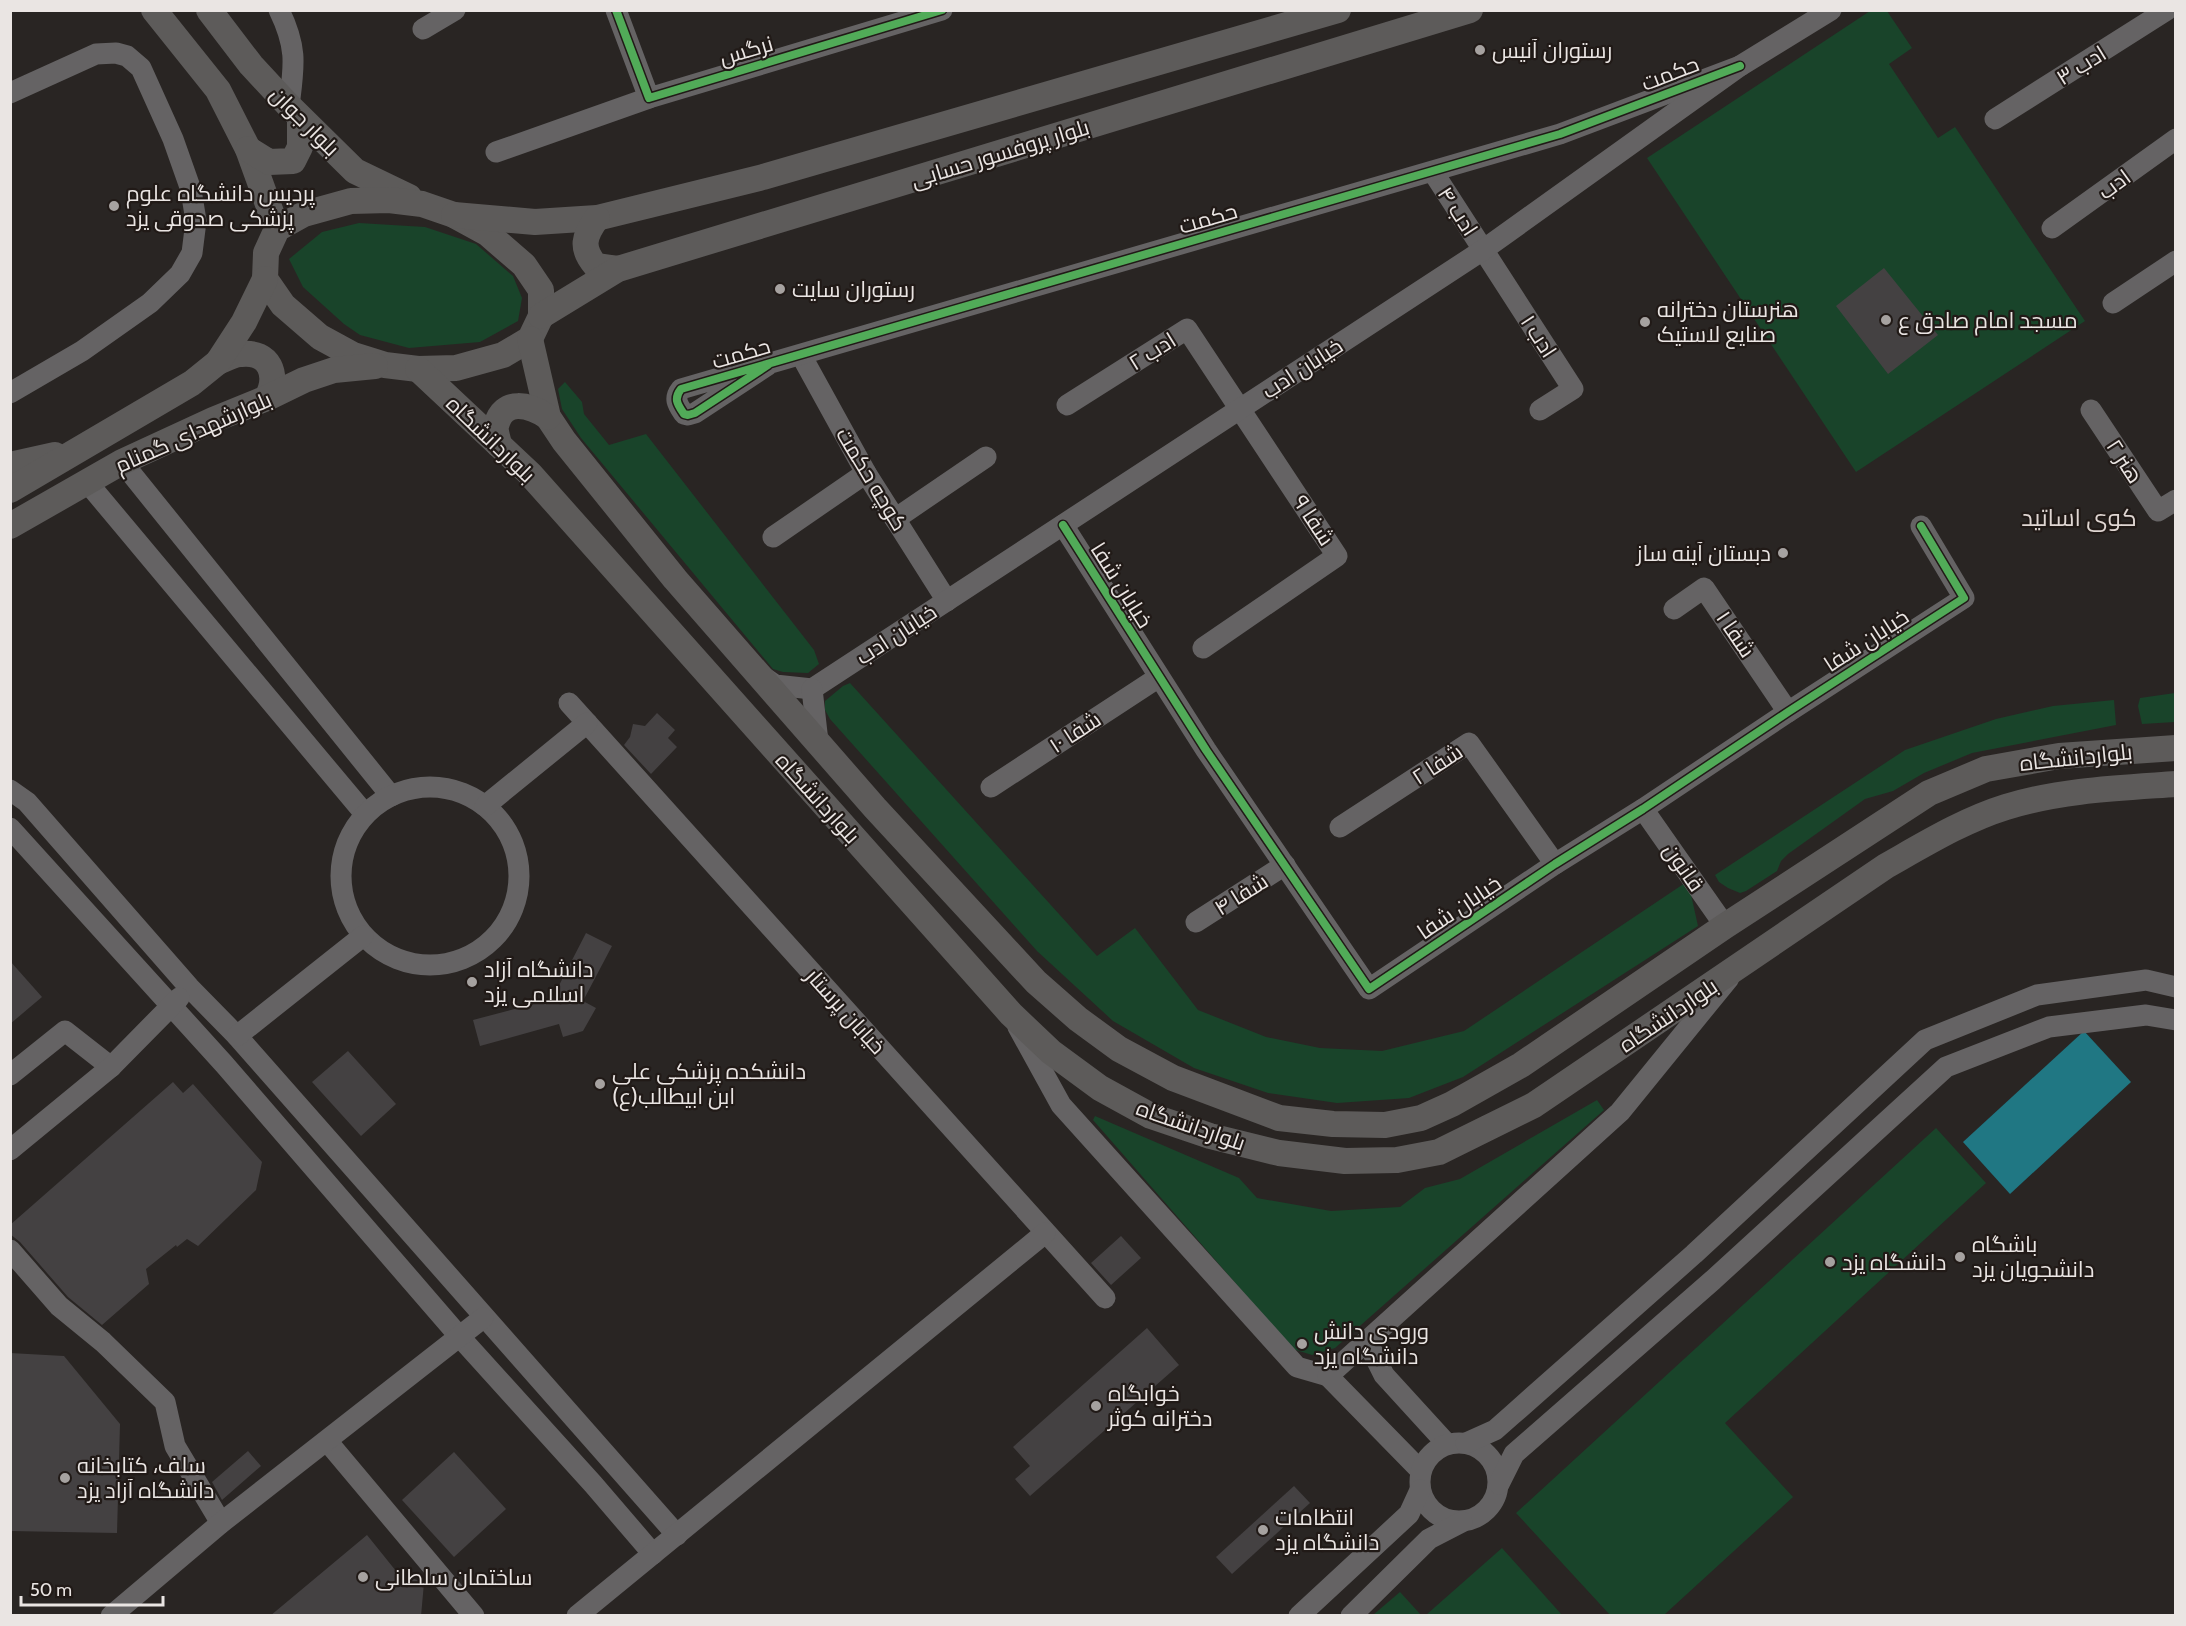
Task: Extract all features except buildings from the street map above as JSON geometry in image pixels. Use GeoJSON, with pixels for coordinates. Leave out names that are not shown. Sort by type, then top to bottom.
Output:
{"type":"FeatureCollection","features":[{"type":"Feature","properties":{"kind":"main road"},"geometry":{"type":"LineString","coordinates":[[154,10],[218,90],[248,149],[277,229]]}},
{"type":"Feature","properties":{"kind":"main road","name":"بلوار جوان"},"geometry":{"type":"LineString","coordinates":[[209,10],[251,65],[295,113],[355,171],[422,204]]}},
{"type":"Feature","properties":{"kind":"main road","name":"بلوار پروفسور حسابی"},"geometry":{"type":"LineString","coordinates":[[454,214],[536,222],[597,218],[763,177],[1338,10]]}},
{"type":"Feature","properties":{"kind":"main road","name":"بلوار پروفسور حسابی"},"geometry":{"type":"LineString","coordinates":[[385,365],[418,369],[456,368],[503,355],[535,327],[618,269],[1470,10]]}},
{"type":"Feature","properties":{"kind":"main road"},"geometry":{"type":"LineString","coordinates":[[248,149],[269,162],[293,161],[300,147],[295,113]]}},
{"type":"Feature","properties":{"kind":"main road"},"geometry":{"type":"LineString","coordinates":[[385,365],[353,355],[320,337],[283,305],[265,279],[266,253],[277,229],[304,214],[351,201],[389,200],[422,204],[454,214]]}},
{"type":"Feature","properties":{"kind":"main road","name":"بلواردانشگاه"},"geometry":{"type":"LineString","coordinates":[[454,214],[487,233],[524,265],[541,290],[535,327],[548,417],[564,441],[675,579],[875,808],[1036,982],[1078,1019],[1119,1049],[1173,1078],[1279,1118],[1333,1125],[1385,1125],[1421,1118],[1452,1104],[1521,1065],[1725,926],[1929,793],[1986,769],[2059,756],[2175,748]]}},
{"type":"Feature","properties":{"kind":"main road"},"geometry":{"type":"LineString","coordinates":[[597,218],[587,232],[586,250],[597,266],[618,269]]}},
{"type":"Feature","properties":{"kind":"main road","name":"بلوارشهدای گمنام"},"geometry":{"type":"LineString","coordinates":[[10,490],[192,383],[218,362],[244,322],[265,279]]}},
{"type":"Feature","properties":{"kind":"main road"},"geometry":{"type":"LineString","coordinates":[[218,362],[240,354],[261,358],[268,364],[274,376],[273,388],[267,398]]}},
{"type":"Feature","properties":{"kind":"main road","name":"بلوارشهدای گمنام"},"geometry":{"type":"LineString","coordinates":[[10,526],[122,462],[304,380],[334,370],[385,365]]}},
{"type":"Feature","properties":{"kind":"main road","name":"بلواردانشگاه"},"geometry":{"type":"LineString","coordinates":[[418,369],[530,474],[1011,1014],[1051,1052],[1100,1088],[1151,1116],[1210,1136],[1279,1153],[1345,1161],[1397,1160],[1439,1152],[1534,1106],[1886,866],[1942,834],[2006,807],[2073,792],[2175,784]]}},
{"type":"Feature","properties":{"kind":"main road"},"geometry":{"type":"LineString","coordinates":[[499,445],[495,428],[502,414],[513,406],[533,407],[548,417]]}},
{"type":"Feature","properties":{"kind":"main road"},"geometry":{"type":"LineString","coordinates":[[10,465],[81,449]]}},
{"type":"Feature","properties":{"kind":"street"},"geometry":{"type":"LineString","coordinates":[[279,10],[288,28],[295,59],[295,113]]}},
{"type":"Feature","properties":{"kind":"street","name":"نرگس"},"geometry":{"type":"LineString","coordinates":[[496,152],[880,20],[942,10]]}},
{"type":"Feature","properties":{"kind":"street","name":"خیابان ادب"},"geometry":{"type":"LineString","coordinates":[[812,689],[1483,250],[1740,66],[1831,10]]}},
{"type":"Feature","properties":{"kind":"street","name":"ادب ۳"},"geometry":{"type":"LineString","coordinates":[[1995,119],[2167,10]]}},
{"type":"Feature","properties":{"kind":"street"},"geometry":{"type":"LineString","coordinates":[[423,28],[453,11]]}},
{"type":"Feature","properties":{"kind":"street"},"geometry":{"type":"LineString","coordinates":[[617,11],[649,98]]}},
{"type":"Feature","properties":{"kind":"street"},"geometry":{"type":"LineString","coordinates":[[10,93],[96,54],[116,52],[127,56],[141,68],[173,139],[191,190],[196,221],[192,253],[180,274],[150,303],[82,351],[10,393]]}},
{"type":"Feature","properties":{"kind":"street","name":"حکمت"},"geometry":{"type":"LineString","coordinates":[[681,389],[1560,134],[1740,66]]}},
{"type":"Feature","properties":{"kind":"street","name":"ادب"},"geometry":{"type":"LineString","coordinates":[[2052,228],[2175,140]]}},
{"type":"Feature","properties":{"kind":"street","name":"ادب ۴"},"geometry":{"type":"LineString","coordinates":[[1433,172],[1483,250]]}},
{"type":"Feature","properties":{"kind":"street","name":"ادب ۱"},"geometry":{"type":"LineString","coordinates":[[1483,250],[1573,388],[1540,410]]}},
{"type":"Feature","properties":{"kind":"street"},"geometry":{"type":"LineString","coordinates":[[2114,303],[2175,261]]}},
{"type":"Feature","properties":{"kind":"street","name":"ادب ۲"},"geometry":{"type":"LineString","coordinates":[[1066,405],[1187,329],[1241,408]]}},
{"type":"Feature","properties":{"kind":"street","name":"کوچه حکمت"},"geometry":{"type":"LineString","coordinates":[[801,355],[866,473],[947,601]]}},
{"type":"Feature","properties":{"kind":"street","name":"شفا ۹"},"geometry":{"type":"LineString","coordinates":[[1203,648],[1337,556],[1241,408]]}},
{"type":"Feature","properties":{"kind":"street","name":"هنر ۲"},"geometry":{"type":"LineString","coordinates":[[2091,410],[2158,512],[2175,500]]}},
{"type":"Feature","properties":{"kind":"street"},"geometry":{"type":"LineString","coordinates":[[895,519],[986,457]]}},
{"type":"Feature","properties":{"kind":"street"},"geometry":{"type":"LineString","coordinates":[[122,462],[391,796]]}},
{"type":"Feature","properties":{"kind":"street"},"geometry":{"type":"LineString","coordinates":[[773,537],[866,473]]}},
{"type":"Feature","properties":{"kind":"street"},"geometry":{"type":"LineString","coordinates":[[87,482],[365,814]]}},
{"type":"Feature","properties":{"kind":"street","name":"خیابان شفا"},"geometry":{"type":"LineString","coordinates":[[1063,525],[1206,750],[1369,989],[1964,598],[1920,526]]}},
{"type":"Feature","properties":{"kind":"street","name":"شفا ۱"},"geometry":{"type":"LineString","coordinates":[[1674,609],[1704,588],[1788,712]]}},
{"type":"Feature","properties":{"kind":"street"},"geometry":{"type":"LineString","coordinates":[[757,672],[775,685],[812,689],[818,742]]}},
{"type":"Feature","properties":{"kind":"street","name":"شفا ۱۰"},"geometry":{"type":"LineString","coordinates":[[991,786],[1159,677]]}},
{"type":"Feature","properties":{"kind":"street","name":"خیابان پرستار"},"geometry":{"type":"LineString","coordinates":[[568,703],[1105,1298]]}},
{"type":"Feature","properties":{"kind":"street"},"geometry":{"type":"LineString","coordinates":[[485,806],[587,723]]}},
{"type":"Feature","properties":{"kind":"street","name":"شفا ۲"},"geometry":{"type":"LineString","coordinates":[[1340,827],[1469,743],[1556,864]]}},
{"type":"Feature","properties":{"kind":"street"},"geometry":{"type":"LineString","coordinates":[[430,787],[449,789],[468,795],[485,806],[505,827],[517,854],[519,884],[512,912],[495,937],[472,954],[444,964],[414,964],[386,954],[363,936],[350,917],[342,897],[340,874],[343,852],[352,832],[365,814],[391,796],[410,789],[430,787]]}},
{"type":"Feature","properties":{"kind":"street"},"geometry":{"type":"LineString","coordinates":[[10,790],[27,802],[189,987],[237,1036],[483,1318],[677,1535]]}},
{"type":"Feature","properties":{"kind":"street","name":"قانون"},"geometry":{"type":"LineString","coordinates":[[1643,809],[1725,926]]}},
{"type":"Feature","properties":{"kind":"street"},"geometry":{"type":"LineString","coordinates":[[10,828],[224,1064],[459,1336],[653,1554]]}},
{"type":"Feature","properties":{"kind":"street","name":"شفا ۴"},"geometry":{"type":"LineString","coordinates":[[1196,922],[1285,865]]}},
{"type":"Feature","properties":{"kind":"street"},"geometry":{"type":"LineString","coordinates":[[64,888],[87,870]]}},
{"type":"Feature","properties":{"kind":"street"},"geometry":{"type":"LineString","coordinates":[[237,1036],[363,936]]}},
{"type":"Feature","properties":{"kind":"street"},"geometry":{"type":"LineString","coordinates":[[1328,1376],[1620,1112],[1735,971]]}},
{"type":"Feature","properties":{"kind":"street"},"geometry":{"type":"LineString","coordinates":[[1299,1616],[1409,1514],[1430,1455],[1495,1430],[1694,1254],[1925,1040],[2037,995],[2146,980],[2175,987]]}},
{"type":"Feature","properties":{"kind":"street"},"geometry":{"type":"LineString","coordinates":[[10,1150],[111,1067],[189,987]]}},
{"type":"Feature","properties":{"kind":"street"},"geometry":{"type":"LineString","coordinates":[[1011,1014],[1061,1105],[1297,1367],[1328,1376],[1420,1480],[1428,1507],[1443,1519],[1462,1522]]}},
{"type":"Feature","properties":{"kind":"street"},"geometry":{"type":"LineString","coordinates":[[1351,1616],[1429,1539],[1462,1522],[1480,1516],[1494,1502],[1499,1484],[1515,1454],[1713,1280],[1946,1067],[2049,1027],[2146,1015],[2175,1020]]}},
{"type":"Feature","properties":{"kind":"street"},"geometry":{"type":"LineString","coordinates":[[10,1075],[65,1031],[111,1067]]}},
{"type":"Feature","properties":{"kind":"street"},"geometry":{"type":"LineString","coordinates":[[577,1616],[1045,1233]]}},
{"type":"Feature","properties":{"kind":"street"},"geometry":{"type":"LineString","coordinates":[[10,1250],[59,1305],[103,1342],[165,1402],[175,1446],[221,1523]]}},
{"type":"Feature","properties":{"kind":"street"},"geometry":{"type":"LineString","coordinates":[[1694,1254],[1713,1280]]}},
{"type":"Feature","properties":{"kind":"street"},"geometry":{"type":"LineString","coordinates":[[111,1616],[221,1523],[483,1318]]}},
{"type":"Feature","properties":{"kind":"street"},"geometry":{"type":"LineString","coordinates":[[1367,1341],[1384,1375],[1456,1444],[1483,1451],[1495,1465],[1499,1484]]}},
{"type":"Feature","properties":{"kind":"street"},"geometry":{"type":"LineString","coordinates":[[327,1441],[474,1616]]}},
{"type":"Feature","properties":{"kind":"green space"},"geometry":{"type":"Polygon","coordinates":[[[1870,11],[1887,11],[1912,48],[1889,64],[1938,138],[1955,127],[2085,321],[1856,472],[1647,158],[1870,11]]]}},
{"type":"Feature","properties":{"kind":"green space"},"geometry":{"type":"Polygon","coordinates":[[[359,223],[425,227],[476,244],[513,276],[522,298],[518,321],[480,342],[409,348],[360,335],[344,324],[303,287],[289,259],[322,232],[359,223]]]}},
{"type":"Feature","properties":{"kind":"green space"},"geometry":{"type":"Polygon","coordinates":[[[565,382],[582,402],[584,414],[609,445],[646,434],[814,650],[819,664],[808,673],[783,672],[773,669],[581,438],[562,409],[558,389],[565,382]]]}},
{"type":"Feature","properties":{"kind":"green space"},"geometry":{"type":"Polygon","coordinates":[[[850,683],[1097,956],[1135,928],[1198,1010],[1266,1037],[1320,1048],[1382,1051],[1464,1031],[1688,881],[1698,926],[1463,1077],[1409,1098],[1337,1103],[1268,1093],[1194,1068],[1113,1021],[1037,951],[830,719],[825,710],[825,701],[850,683]]]}},
{"type":"Feature","properties":{"kind":"green space"},"geometry":{"type":"Polygon","coordinates":[[[2175,693],[2175,722],[2142,724],[2138,706],[2140,698],[2175,693]]]}},
{"type":"Feature","properties":{"kind":"green space"},"geometry":{"type":"Polygon","coordinates":[[[2114,700],[2116,725],[1972,753],[1924,773],[1893,791],[1865,799],[1788,854],[1781,861],[1777,871],[1746,891],[1740,893],[1728,888],[1719,882],[1715,875],[1905,750],[1996,719],[2053,706],[2114,700]]]}},
{"type":"Feature","properties":{"kind":"green space"},"geometry":{"type":"Polygon","coordinates":[[[1597,1100],[1604,1110],[1335,1348],[1312,1355],[1293,1349],[1093,1120],[1095,1116],[1239,1178],[1257,1198],[1331,1211],[1400,1207],[1425,1188],[1460,1179],[1597,1100]]]}},
{"type":"Feature","properties":{"kind":"green space"},"geometry":{"type":"Polygon","coordinates":[[[1936,1128],[1986,1183],[1725,1423],[1793,1497],[1664,1615],[1610,1615],[1516,1513],[1936,1128]]]}},
{"type":"Feature","properties":{"kind":"green space"},"geometry":{"type":"Polygon","coordinates":[[[1502,1548],[1562,1615],[1426,1615],[1502,1548]]]}},
{"type":"Feature","properties":{"kind":"green space"},"geometry":{"type":"Polygon","coordinates":[[[1400,1592],[1421,1615],[1373,1615],[1400,1592]]]}},
{"type":"Feature","properties":{"kind":"water"},"geometry":{"type":"Polygon","coordinates":[[[2084,1031],[2131,1082],[2010,1194],[1963,1142],[2084,1031]]]}},
{"type":"Feature","properties":{"kind":"cycle path"},"geometry":{"type":"LineString","coordinates":[[616,10],[649,98],[942,10]]}},
{"type":"Feature","properties":{"kind":"cycle path"},"geometry":{"type":"LineString","coordinates":[[768,365],[695,413],[684,414],[678,405],[677,396],[681,389],[1560,134],[1740,66]]}},
{"type":"Feature","properties":{"kind":"cycle path"},"geometry":{"type":"LineString","coordinates":[[1063,525],[1206,750],[1369,989],[1555,864],[1643,809],[1964,598],[1921,526]]}},
{"type":"Feature","properties":{"kind":"place","name":"رستوران آنیس"},"geometry":{"type":"Point","coordinates":[1480,50]}},
{"type":"Feature","properties":{"kind":"place","name":"پردیس دانشگاه علوم پزشکی صدوقی یزد"},"geometry":{"type":"Point","coordinates":[114,206]}},
{"type":"Feature","properties":{"kind":"place","name":"رستوران سایت"},"geometry":{"type":"Point","coordinates":[780,289]}},
{"type":"Feature","properties":{"kind":"place","name":"مسجد امام صادق ع"},"geometry":{"type":"Point","coordinates":[1886,320]}},
{"type":"Feature","properties":{"kind":"place","name":"هنرستان دخترانه صنایع لاستیک"},"geometry":{"type":"Point","coordinates":[1645,322]}},
{"type":"Feature","properties":{"kind":"place","name":"دبستان آینه ساز"},"geometry":{"type":"Point","coordinates":[1783,553]}},
{"type":"Feature","properties":{"kind":"place","name":"دانشگاه آزاد اسلامی یزد"},"geometry":{"type":"Point","coordinates":[472,982]}},
{"type":"Feature","properties":{"kind":"place","name":"دانشکده پزشکی علی ابن ابیطالب(ع)"},"geometry":{"type":"Point","coordinates":[600,1084]}},
{"type":"Feature","properties":{"kind":"place","name":"باشگاه دانشجویان یزد"},"geometry":{"type":"Point","coordinates":[1960,1257]}},
{"type":"Feature","properties":{"kind":"place","name":"دانشگاه یزد"},"geometry":{"type":"Point","coordinates":[1830,1262]}},
{"type":"Feature","properties":{"kind":"place","name":"ورودی دانش دانشگاه یزد"},"geometry":{"type":"Point","coordinates":[1302,1344]}},
{"type":"Feature","properties":{"kind":"place","name":"خوابگاه دخترانه کوثر"},"geometry":{"type":"Point","coordinates":[1096,1406]}},
{"type":"Feature","properties":{"kind":"place","name":"سلف، کتابخانه دانشگاه آزاد یزد"},"geometry":{"type":"Point","coordinates":[65,1478]}},
{"type":"Feature","properties":{"kind":"place","name":"انتظامات دانشگاه یزد"},"geometry":{"type":"Point","coordinates":[1263,1530]}},
{"type":"Feature","properties":{"kind":"place","name":"ساختمان سلطانی"},"geometry":{"type":"Point","coordinates":[363,1577]}},
{"type":"Feature","properties":{"kind":"district","name":"کوی اساتید"},"geometry":{"type":"Point","coordinates":[2079,518]}}]}
